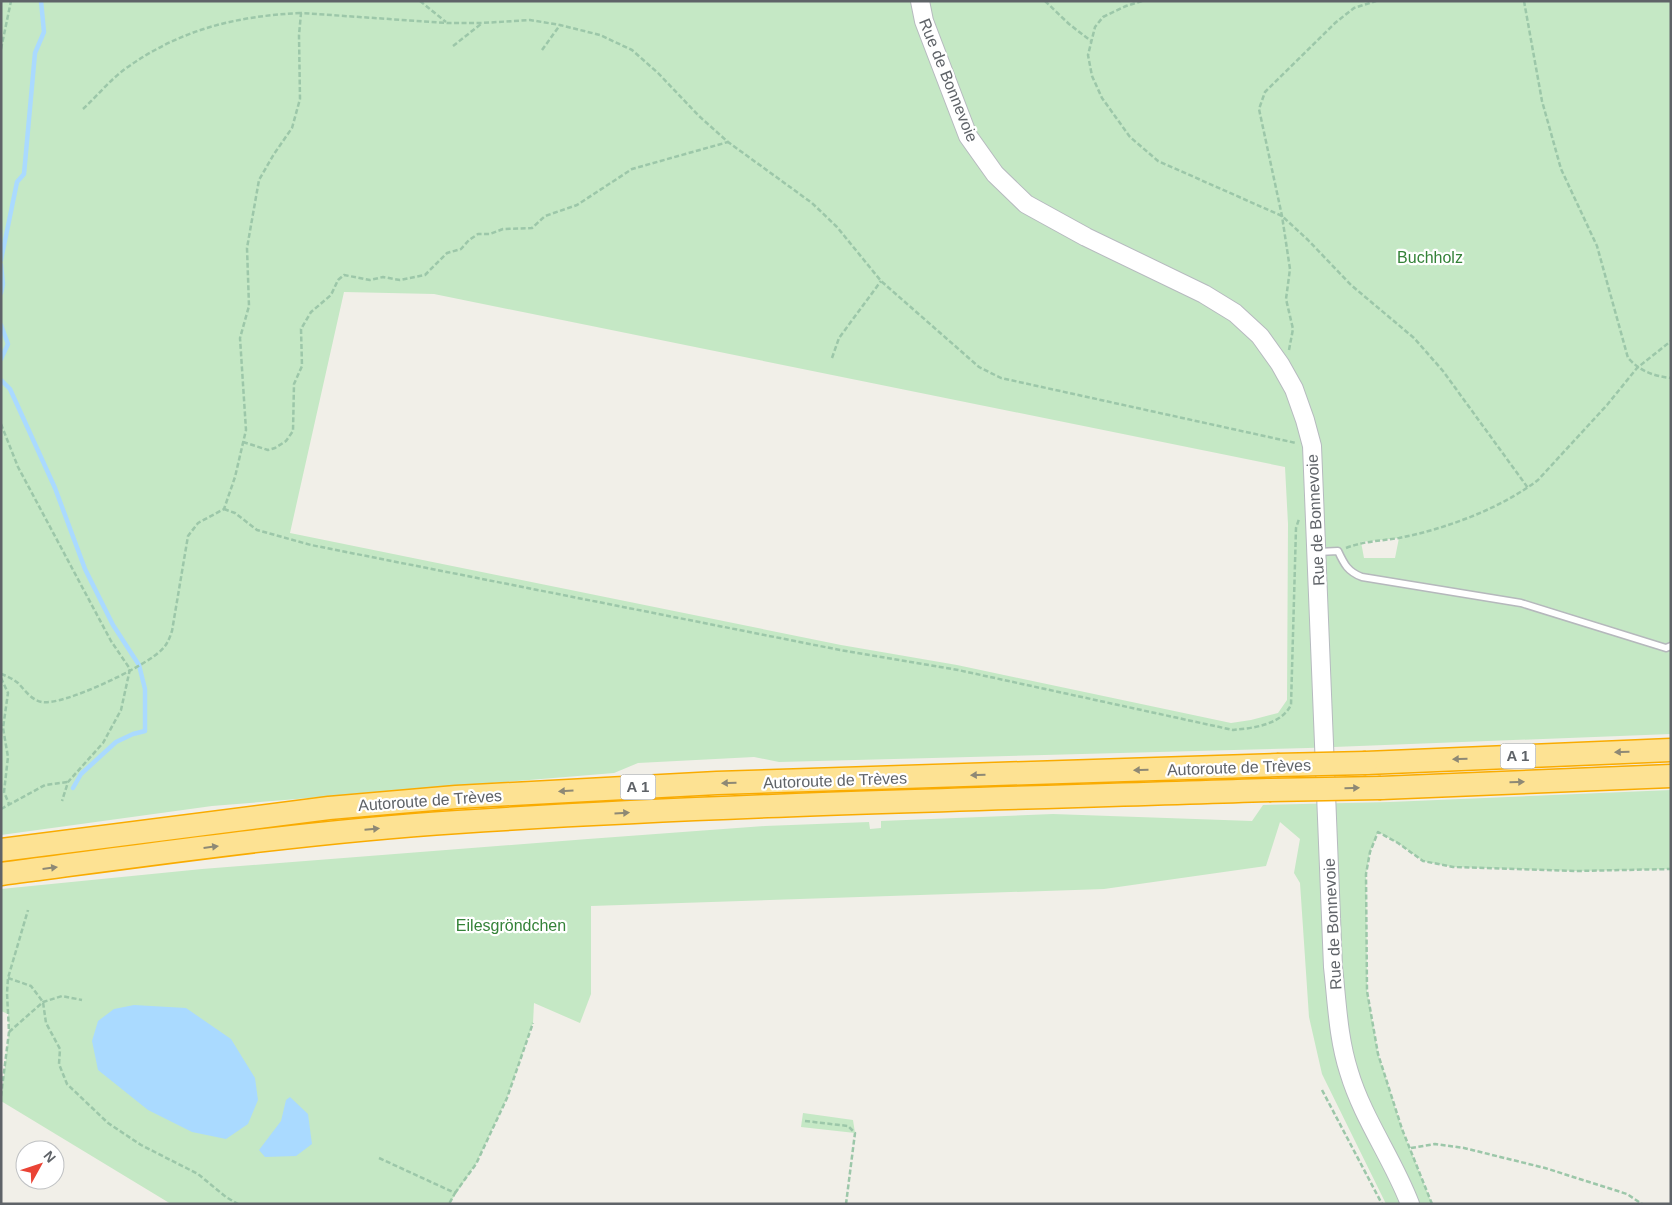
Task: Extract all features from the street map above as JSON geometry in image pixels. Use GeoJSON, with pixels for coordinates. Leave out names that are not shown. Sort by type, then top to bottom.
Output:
{"type":"FeatureCollection","features":[{"type":"Feature","properties":{"kind":"highway","name":"Autoroute de Trèves"},"geometry":{"type":"LineString","coordinates":[[1,850],[320,810],[456,797],[717,783],[1366,763],[1671,750]]}},
{"type":"Feature","properties":{"kind":"highway","name":"Autoroute de Trèves"},"geometry":{"type":"LineString","coordinates":[[1,874],[312,835],[457,822],[714,809],[1269,790],[1381,788],[1671,776]]}},
{"type":"Feature","properties":{"kind":"main road","name":"Rue de Bonnevoie"},"geometry":{"type":"LineString","coordinates":[[920,1],[924,21],[968,136],[995,174],[1026,204],[1086,237],[1204,294],[1235,313],[1260,336],[1280,364],[1294,389],[1312,446],[1333,966],[1339,1030],[1349,1072],[1356,1090],[1410,1204]]}},
{"type":"Feature","properties":{"kind":"lane"},"geometry":{"type":"LineString","coordinates":[[1317,552],[1338,551],[1351,573],[1362,577],[1521,603],[1666,648],[1671,646]]}},
{"type":"Feature","properties":{"kind":"path"},"geometry":{"type":"LineString","coordinates":[[1,49],[11,1]]}},
{"type":"Feature","properties":{"kind":"path"},"geometry":{"type":"LineString","coordinates":[[420,1],[447,23]]}},
{"type":"Feature","properties":{"kind":"path"},"geometry":{"type":"LineString","coordinates":[[1045,1],[1090,41]]}},
{"type":"Feature","properties":{"kind":"path"},"geometry":{"type":"LineString","coordinates":[[1142,1],[1103,17],[1095,27],[1088,55],[1092,76],[1102,98],[1130,137],[1158,161],[1282,216],[1351,285],[1414,338],[1443,371],[1528,488]]}},
{"type":"Feature","properties":{"kind":"path"},"geometry":{"type":"LineString","coordinates":[[1280,364],[1290,348],[1293,329],[1286,299],[1290,269],[1282,216],[1259,109],[1265,92],[1335,23],[1354,8],[1376,1]]}},
{"type":"Feature","properties":{"kind":"path"},"geometry":{"type":"LineString","coordinates":[[1524,1],[1542,101],[1561,169],[1597,246],[1628,358],[1637,368],[1662,377],[1671,378]]}},
{"type":"Feature","properties":{"kind":"path"},"geometry":{"type":"LineString","coordinates":[[1,674],[16,682],[35,700],[44,703],[65,698],[116,678],[157,654],[167,644],[172,631],[188,536],[198,523],[224,509],[235,477],[246,430],[240,338],[249,306],[247,248],[259,180],[292,128],[300,99],[299,35],[301,13]]}},
{"type":"Feature","properties":{"kind":"path"},"geometry":{"type":"LineString","coordinates":[[84,109],[123,70],[169,41],[227,21],[271,14],[301,13],[447,23],[530,20],[600,35],[632,50],[728,142],[812,203],[837,227],[881,281],[979,366],[1001,378],[1312,446]]}},
{"type":"Feature","properties":{"kind":"path"},"geometry":{"type":"LineString","coordinates":[[453,46],[482,23]]}},
{"type":"Feature","properties":{"kind":"path"},"geometry":{"type":"LineString","coordinates":[[542,50],[560,25]]}},
{"type":"Feature","properties":{"kind":"path"},"geometry":{"type":"LineString","coordinates":[[243,442],[268,450],[286,441],[293,431],[294,384],[302,366],[300,329],[311,312],[331,295],[338,280],[344,275],[370,280],[383,276],[400,280],[425,275],[447,253],[461,249],[478,234],[490,234],[503,229],[532,228],[546,216],[577,205],[632,169],[728,142]]}},
{"type":"Feature","properties":{"kind":"path"},"geometry":{"type":"LineString","coordinates":[[832,358],[839,338],[881,281]]}},
{"type":"Feature","properties":{"kind":"path"},"geometry":{"type":"LineString","coordinates":[[1338,551],[1361,542],[1399,538],[1449,524],[1496,506],[1528,488],[1538,480],[1607,405],[1637,368],[1671,341]]}},
{"type":"Feature","properties":{"kind":"path"},"geometry":{"type":"LineString","coordinates":[[1,424],[18,467],[111,640],[130,669],[121,710],[103,743],[68,782],[62,801]]}},
{"type":"Feature","properties":{"kind":"path"},"geometry":{"type":"LineString","coordinates":[[224,509],[235,513],[257,530],[311,545],[830,648],[958,670],[1233,730],[1252,728],[1281,718],[1291,704],[1296,528],[1302,506],[1314,497]]}},
{"type":"Feature","properties":{"kind":"path"},"geometry":{"type":"LineString","coordinates":[[1,678],[8,693],[3,714],[3,728],[8,757],[4,792],[9,804]]}},
{"type":"Feature","properties":{"kind":"path"},"geometry":{"type":"LineString","coordinates":[[1,809],[45,785],[68,782]]}},
{"type":"Feature","properties":{"kind":"path"},"geometry":{"type":"LineString","coordinates":[[1432,1204],[1402,1129],[1378,1054],[1366,991],[1366,874],[1370,852],[1378,832],[1398,843],[1423,861],[1452,866],[1577,871],[1671,869]]}},
{"type":"Feature","properties":{"kind":"path"},"geometry":{"type":"LineString","coordinates":[[1,1096],[9,1032],[8,978],[28,910]]}},
{"type":"Feature","properties":{"kind":"path"},"geometry":{"type":"LineString","coordinates":[[8,978],[31,986],[43,1002],[46,1023],[60,1049],[58,1064],[67,1084],[108,1123],[141,1145],[198,1174],[226,1197],[238,1204]]}},
{"type":"Feature","properties":{"kind":"path"},"geometry":{"type":"LineString","coordinates":[[9,1032],[43,1002],[62,996],[82,1000]]}},
{"type":"Feature","properties":{"kind":"path"},"geometry":{"type":"LineString","coordinates":[[449,1204],[476,1164],[507,1098],[532,1023]]}},
{"type":"Feature","properties":{"kind":"path"},"geometry":{"type":"LineString","coordinates":[[1322,1090],[1382,1204]]}},
{"type":"Feature","properties":{"kind":"path"},"geometry":{"type":"LineString","coordinates":[[805,1121],[848,1126],[855,1133],[846,1204]]}},
{"type":"Feature","properties":{"kind":"path"},"geometry":{"type":"LineString","coordinates":[[1411,1148],[1435,1144],[1464,1148],[1545,1168],[1627,1194],[1642,1204]]}},
{"type":"Feature","properties":{"kind":"path"},"geometry":{"type":"LineString","coordinates":[[379,1158],[455,1193]]}},
{"type":"Feature","properties":{"kind":"green space","name":"Buchholz"},"geometry":{"type":"Polygon","coordinates":[[[1,1],[1671,1],[1671,734],[1308,748],[779,762],[754,757],[638,763],[614,773],[212,806],[1,835],[1,1]],[[344,292],[290,533],[841,645],[957,665],[1231,723],[1278,713],[1287,700],[1288,524],[1285,467],[434,294],[344,292]],[[1399,538],[1361,542],[1364,558],[1395,558],[1399,538]]]}},
{"type":"Feature","properties":{"kind":"green space","name":"Eilesgröndchen"},"geometry":{"type":"Polygon","coordinates":[[[1671,790],[1671,869],[1577,871],[1453,867],[1423,861],[1398,843],[1378,832],[1370,852],[1366,874],[1367,991],[1378,1054],[1402,1129],[1432,1204],[1386,1204],[1322,1074],[1309,1017],[1300,883],[1294,873],[1300,839],[1280,822],[1266,866],[1104,889],[591,906],[591,994],[580,1023],[534,1003],[533,1023],[507,1098],[476,1164],[449,1204],[171,1204],[1,1101],[9,1032],[8,1014],[1,1011],[1,889],[202,869],[765,826],[869,822],[870,829],[881,828],[881,821],[1053,814],[1252,821],[1263,805],[1390,802],[1671,790]]]}},
{"type":"Feature","properties":{"kind":"green space"},"geometry":{"type":"Polygon","coordinates":[[[803,1113],[853,1120],[855,1133],[801,1127],[803,1113]]]}},
{"type":"Feature","properties":{"kind":"water"},"geometry":{"type":"Polygon","coordinates":[[[134,1005],[186,1008],[231,1039],[255,1078],[258,1100],[248,1124],[226,1139],[192,1132],[148,1110],[98,1070],[92,1041],[98,1021],[114,1009],[134,1005]]]}},
{"type":"Feature","properties":{"kind":"water"},"geometry":{"type":"Polygon","coordinates":[[[290,1097],[308,1114],[312,1144],[296,1156],[265,1157],[259,1150],[281,1121],[286,1100],[290,1097]]]}},
{"type":"Feature","properties":{"kind":"waterway"},"geometry":{"type":"LineString","coordinates":[[1,260],[17,182],[24,174],[35,53],[44,32],[41,1]]}},
{"type":"Feature","properties":{"kind":"waterway"},"geometry":{"type":"LineString","coordinates":[[1,265],[3,284],[1,293]]}},
{"type":"Feature","properties":{"kind":"waterway"},"geometry":{"type":"LineString","coordinates":[[1,325],[8,344],[1,359]]}},
{"type":"Feature","properties":{"kind":"waterway"},"geometry":{"type":"LineString","coordinates":[[1,380],[10,389],[55,488],[85,569],[113,625],[139,665],[145,689],[145,731],[116,742],[81,774],[73,788]]}}]}
